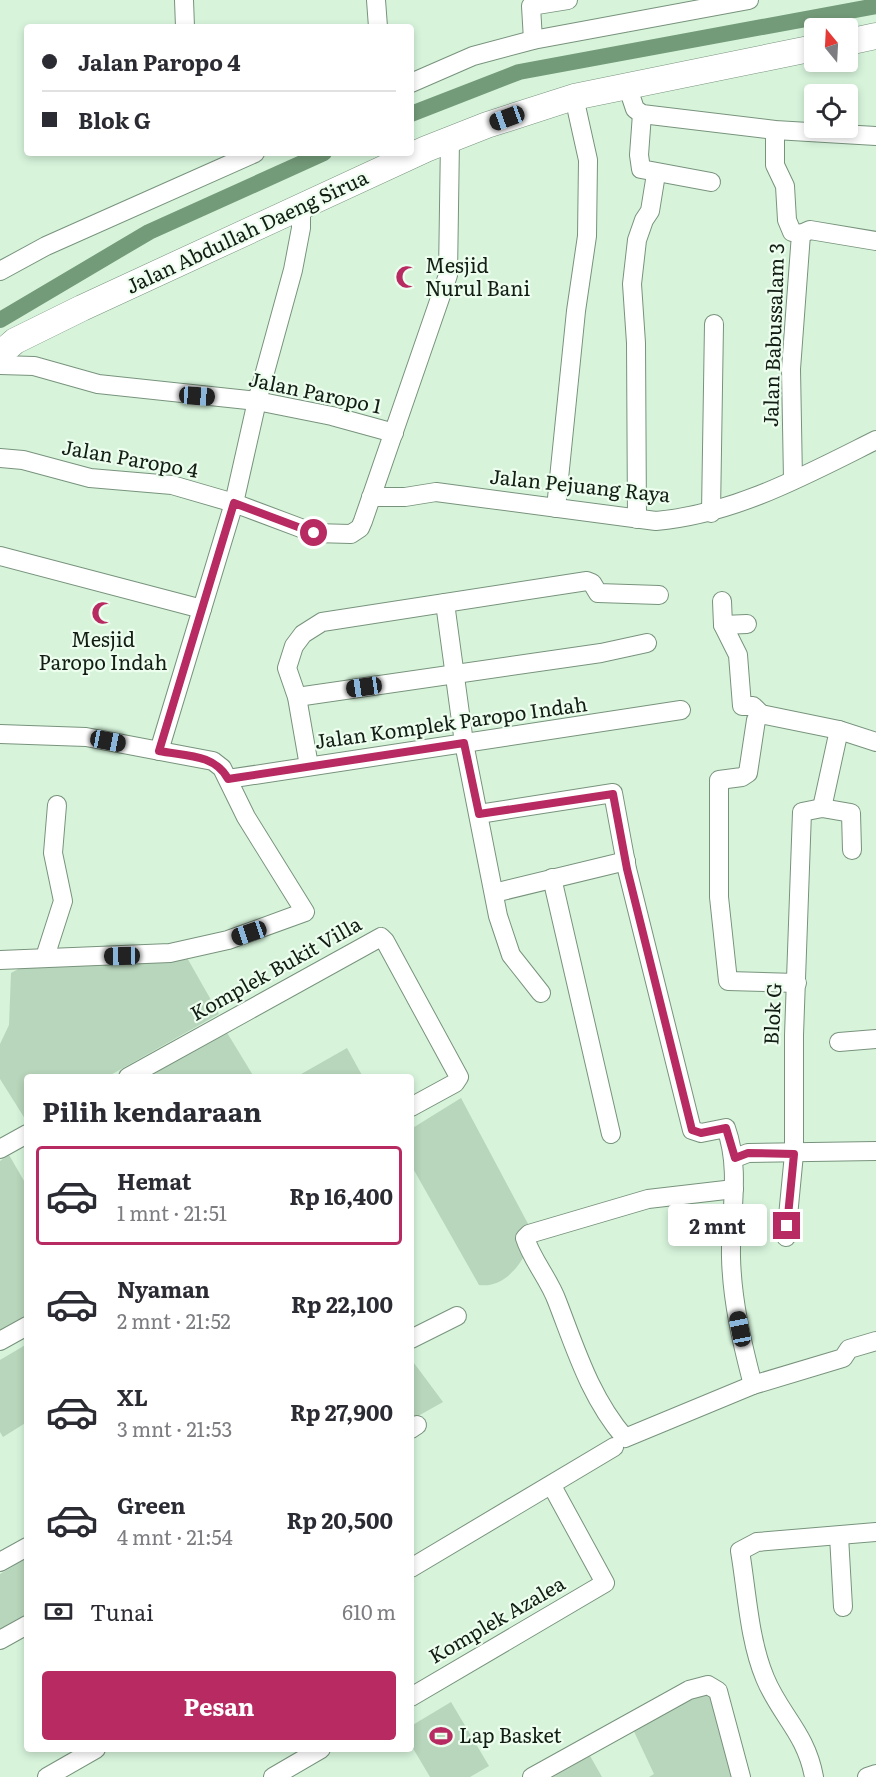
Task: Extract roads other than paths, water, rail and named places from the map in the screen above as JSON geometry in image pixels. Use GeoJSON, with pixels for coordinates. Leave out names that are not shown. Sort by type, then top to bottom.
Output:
{"type":"FeatureCollection","features":[{"type":"Feature","properties":{"kind":"main road"},"geometry":{"type":"LineString","coordinates":[[858,40],[876,36]]}},
{"type":"Feature","properties":{"kind":"main road","name":"Jalan Abdullah Daeng Sirua"},"geometry":{"type":"LineString","coordinates":[[0,354],[15,341],[74,312],[450,140],[528,110],[627,85],[804,50]]}},
{"type":"Feature","properties":{"kind":"street"},"geometry":{"type":"LineString","coordinates":[[184,0],[186,24]]}},
{"type":"Feature","properties":{"kind":"street"},"geometry":{"type":"LineString","coordinates":[[376,0],[378,24]]}},
{"type":"Feature","properties":{"kind":"street"},"geometry":{"type":"LineString","coordinates":[[533,40],[531,3],[568,0]]}},
{"type":"Feature","properties":{"kind":"street"},"geometry":{"type":"LineString","coordinates":[[414,82],[473,56],[533,40],[749,0]]}},
{"type":"Feature","properties":{"kind":"street"},"geometry":{"type":"LineString","coordinates":[[627,85],[635,109],[642,114],[775,130],[876,136]]}},
{"type":"Feature","properties":{"kind":"street"},"geometry":{"type":"LineString","coordinates":[[556,508],[576,311],[587,236],[588,160],[574,97]]}},
{"type":"Feature","properties":{"kind":"street"},"geometry":{"type":"LineString","coordinates":[[642,114],[639,164],[644,171],[711,182]]}},
{"type":"Feature","properties":{"kind":"street","name":"Jalan Babussalam 3"},"geometry":{"type":"LineString","coordinates":[[775,130],[775,165],[785,188],[788,226],[792,232],[801,234],[791,369],[793,480]]}},
{"type":"Feature","properties":{"kind":"street","name":"Jalan Paropo 1"},"geometry":{"type":"LineString","coordinates":[[0,365],[34,366],[98,384],[256,401],[332,416],[394,434],[448,275],[450,140]]}},
{"type":"Feature","properties":{"kind":"street"},"geometry":{"type":"LineString","coordinates":[[0,271],[46,246],[248,156]]}},
{"type":"Feature","properties":{"kind":"street"},"geometry":{"type":"LineString","coordinates":[[637,519],[636,343],[632,284],[637,240],[650,211],[656,174]]}},
{"type":"Feature","properties":{"kind":"street"},"geometry":{"type":"LineString","coordinates":[[159,751],[234,503],[256,401],[293,270],[301,228],[301,208]]}},
{"type":"Feature","properties":{"kind":"street"},"geometry":{"type":"LineString","coordinates":[[801,234],[810,230],[876,242]]}},
{"type":"Feature","properties":{"kind":"street"},"geometry":{"type":"LineString","coordinates":[[711,513],[714,324]]}},
{"type":"Feature","properties":{"kind":"street","name":"Jalan Paropo 4"},"geometry":{"type":"LineString","coordinates":[[0,458],[22,460],[90,477],[172,485],[234,503],[294,528],[314,533],[346,536],[360,528],[394,434]]}},
{"type":"Feature","properties":{"kind":"street","name":"Jalan Pejuang Raya"},"geometry":{"type":"LineString","coordinates":[[371,497],[405,497],[436,492],[656,521],[711,513],[793,480],[876,440]]}},
{"type":"Feature","properties":{"kind":"street"},"geometry":{"type":"LineString","coordinates":[[0,556],[202,609]]}},
{"type":"Feature","properties":{"kind":"street"},"geometry":{"type":"LineString","coordinates":[[309,766],[297,697],[288,679],[287,668],[294,646],[310,628],[322,622],[587,581],[592,583],[598,593],[659,595]]}},
{"type":"Feature","properties":{"kind":"street"},"geometry":{"type":"LineString","coordinates":[[722,601],[723,625],[738,655],[742,706],[753,706],[761,714],[839,730],[876,742]]}},
{"type":"Feature","properties":{"kind":"street"},"geometry":{"type":"LineString","coordinates":[[445,603],[464,743],[504,940],[511,955],[541,993]]}},
{"type":"Feature","properties":{"kind":"street"},"geometry":{"type":"LineString","coordinates":[[723,625],[747,624]]}},
{"type":"Feature","properties":{"kind":"street"},"geometry":{"type":"LineString","coordinates":[[297,697],[601,653],[647,643]]}},
{"type":"Feature","properties":{"kind":"street","name":"Jalan Komplek Paropo Indah"},"geometry":{"type":"LineString","coordinates":[[228,779],[596,725],[681,710]]}},
{"type":"Feature","properties":{"kind":"street"},"geometry":{"type":"LineString","coordinates":[[761,714],[756,720],[748,773],[742,777],[721,778],[719,783],[719,897],[728,981],[797,983]]}},
{"type":"Feature","properties":{"kind":"street"},"geometry":{"type":"LineString","coordinates":[[839,730],[822,808],[852,814],[852,850]]}},
{"type":"Feature","properties":{"kind":"street"},"geometry":{"type":"LineString","coordinates":[[0,734],[86,737],[213,761],[222,768],[251,826],[305,912],[228,940],[170,953],[0,960]]}},
{"type":"Feature","properties":{"kind":"street"},"geometry":{"type":"LineString","coordinates":[[479,814],[613,794],[626,861],[692,1130],[701,1133],[726,1128],[735,1158],[731,1254],[733,1290],[753,1385]]}},
{"type":"Feature","properties":{"kind":"street"},"geometry":{"type":"LineString","coordinates":[[45,957],[63,901],[53,853],[57,805]]}},
{"type":"Feature","properties":{"kind":"street","name":"Blok G"},"geometry":{"type":"LineString","coordinates":[[786,1237],[794,1154],[794,1035],[801,816],[806,809],[822,808]]}},
{"type":"Feature","properties":{"kind":"street"},"geometry":{"type":"LineString","coordinates":[[494,893],[626,861]]}},
{"type":"Feature","properties":{"kind":"street"},"geometry":{"type":"LineString","coordinates":[[552,878],[611,1134]]}},
{"type":"Feature","properties":{"kind":"street","name":"Komplek Bukit Villa"},"geometry":{"type":"LineString","coordinates":[[133,1074],[381,938],[385,941],[459,1077],[455,1083],[414,1105]]}},
{"type":"Feature","properties":{"kind":"street"},"geometry":{"type":"LineString","coordinates":[[839,1042],[876,1040]]}},
{"type":"Feature","properties":{"kind":"street"},"geometry":{"type":"LineString","coordinates":[[0,1149],[24,1142]]}},
{"type":"Feature","properties":{"kind":"street"},"geometry":{"type":"LineString","coordinates":[[735,1158],[748,1153],[876,1151]]}},
{"type":"Feature","properties":{"kind":"street"},"geometry":{"type":"LineString","coordinates":[[734,1189],[648,1199],[529,1234],[525,1238],[557,1299],[589,1383],[607,1417],[625,1438],[753,1385],[843,1358],[849,1349],[876,1341]]}},
{"type":"Feature","properties":{"kind":"street"},"geometry":{"type":"LineString","coordinates":[[414,1338],[457,1316]]}},
{"type":"Feature","properties":{"kind":"street"},"geometry":{"type":"LineString","coordinates":[[0,1341],[24,1328]]}},
{"type":"Feature","properties":{"kind":"street"},"geometry":{"type":"LineString","coordinates":[[414,1566],[614,1447]]}},
{"type":"Feature","properties":{"kind":"street","name":"Komplek Azalea"},"geometry":{"type":"LineString","coordinates":[[414,1694],[605,1583],[552,1486]]}},
{"type":"Feature","properties":{"kind":"street"},"geometry":{"type":"LineString","coordinates":[[814,1777],[809,1756],[797,1730],[765,1679],[758,1653],[740,1551],[757,1542],[876,1532]]}},
{"type":"Feature","properties":{"kind":"street"},"geometry":{"type":"LineString","coordinates":[[839,1536],[843,1607]]}},
{"type":"Feature","properties":{"kind":"street"},"geometry":{"type":"LineString","coordinates":[[0,1562],[24,1549]]}},
{"type":"Feature","properties":{"kind":"street"},"geometry":{"type":"LineString","coordinates":[[0,1640],[24,1627]]}},
{"type":"Feature","properties":{"kind":"street"},"geometry":{"type":"LineString","coordinates":[[532,1777],[689,1690],[708,1685],[718,1691],[741,1777]]}},
{"type":"Feature","properties":{"kind":"street"},"geometry":{"type":"LineString","coordinates":[[47,1777],[91,1752]]}},
{"type":"Feature","properties":{"kind":"street"},"geometry":{"type":"LineString","coordinates":[[273,1777],[316,1752]]}},
{"type":"Feature","properties":{"kind":"street"},"geometry":{"type":"LineString","coordinates":[[867,1777],[876,1774]]}},
{"type":"Feature","properties":{"kind":"waterway"},"geometry":{"type":"LineString","coordinates":[[414,113],[519,72],[876,6]]}},
{"type":"Feature","properties":{"kind":"waterway"},"geometry":{"type":"LineString","coordinates":[[0,320],[149,232],[317,156]]}},
{"type":"Feature","properties":{"kind":"place","name":"Mesjid Nurul Bani"},"geometry":{"type":"Point","coordinates":[407,277]}},
{"type":"Feature","properties":{"kind":"place","name":"Mesjid Paropo Indah"},"geometry":{"type":"Point","coordinates":[103,613]}},
{"type":"Feature","properties":{"kind":"place","name":"Lap Basket"},"geometry":{"type":"Point","coordinates":[441,1736]}}]}
